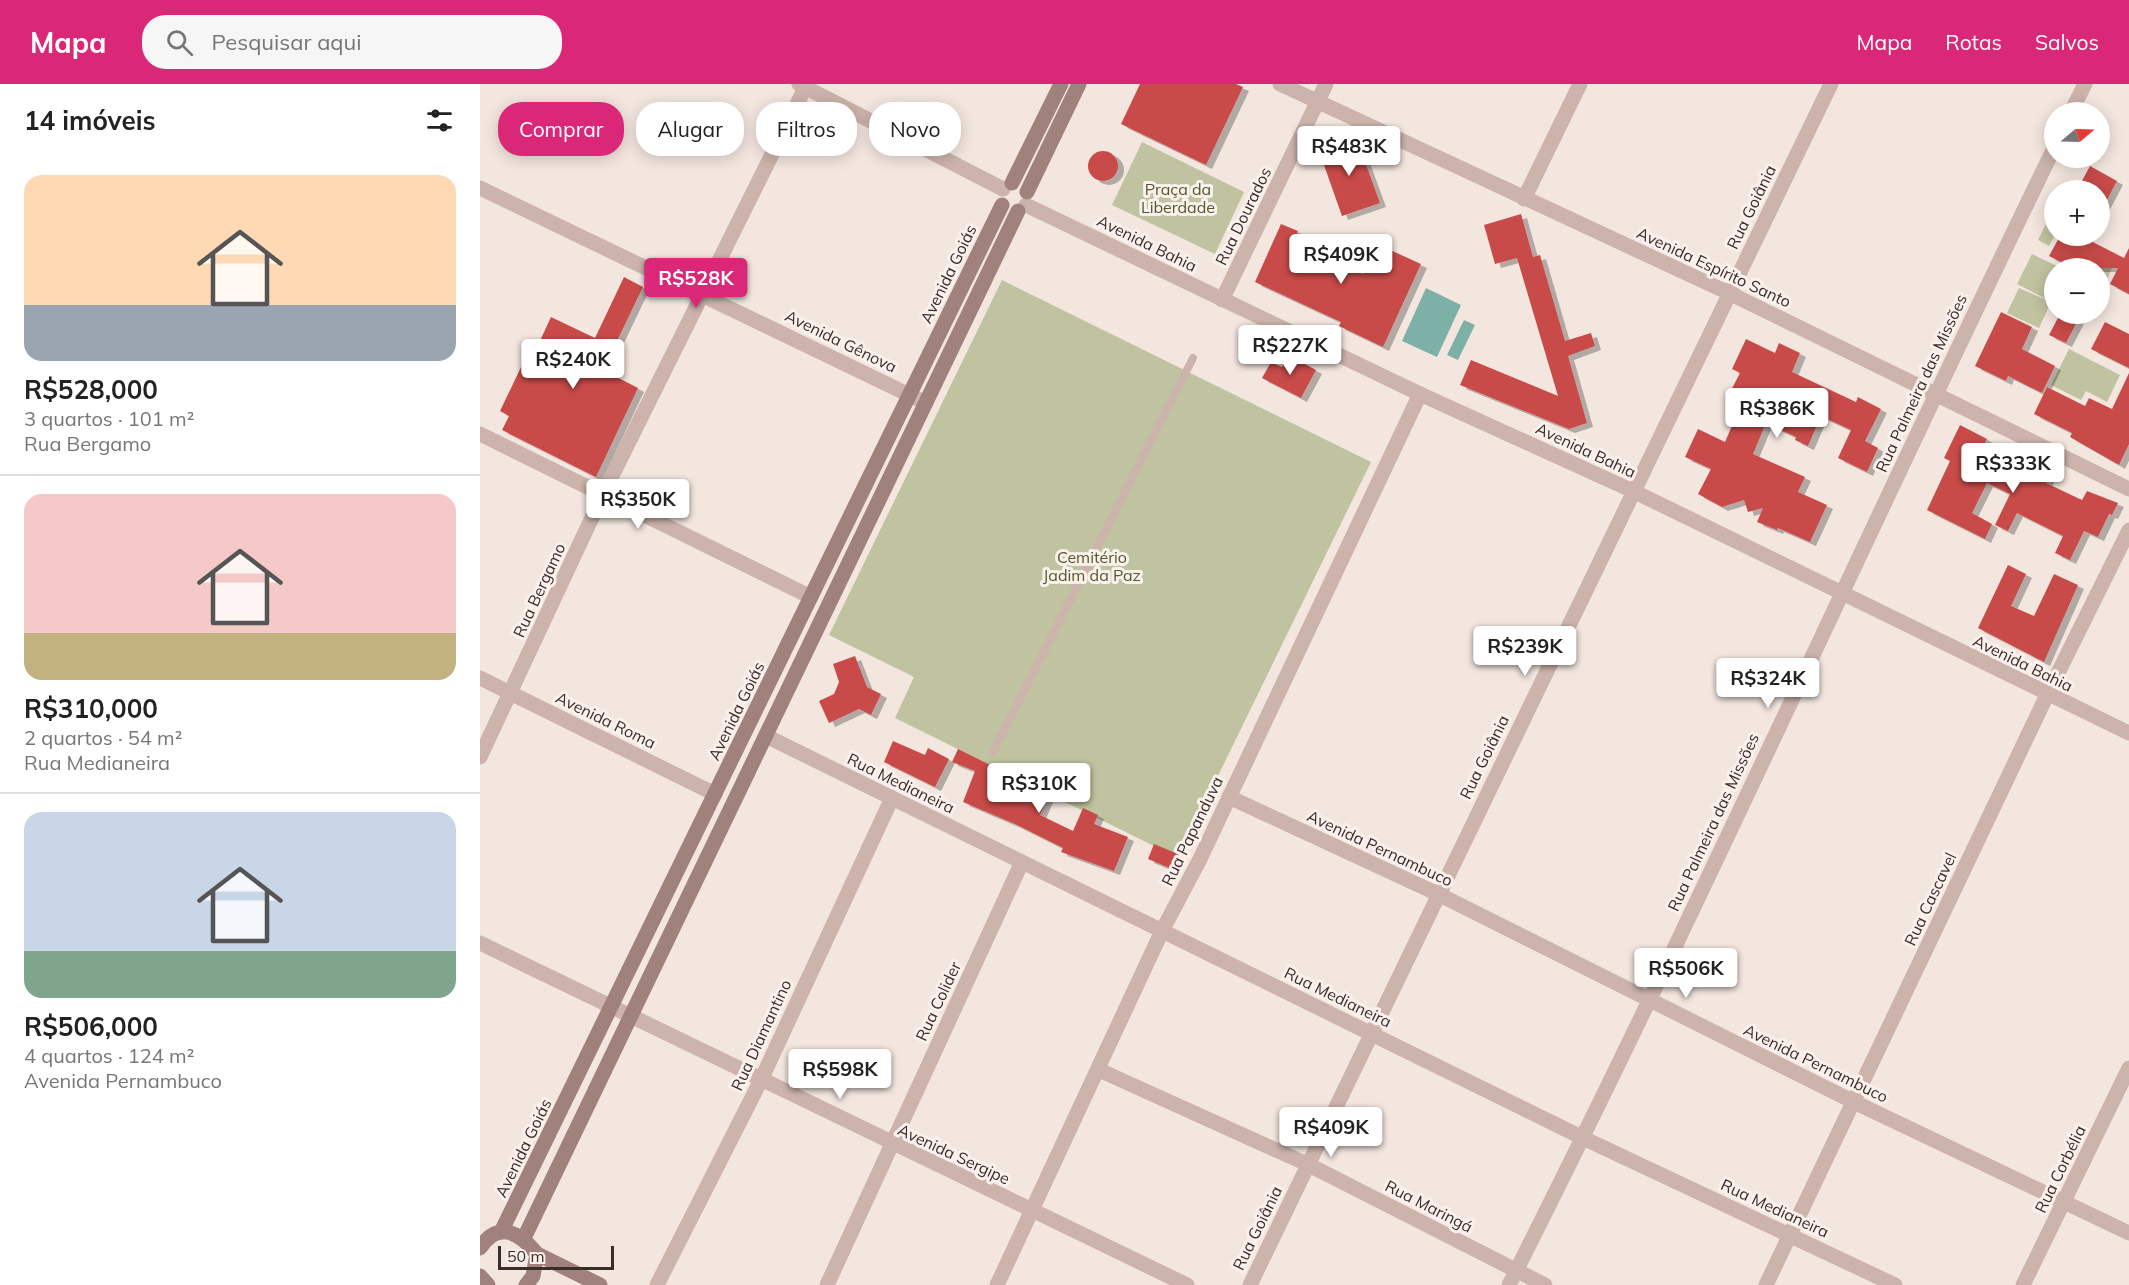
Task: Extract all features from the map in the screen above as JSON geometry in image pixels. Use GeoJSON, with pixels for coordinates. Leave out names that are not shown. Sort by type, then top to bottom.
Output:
{"type":"FeatureCollection","features":[{"type":"Feature","properties":{"kind":"main road"},"geometry":{"type":"LineString","coordinates":[[1024,203],[1009,211],[1002,205],[1000,195],[1007,186],[1061,84]]}},
{"type":"Feature","properties":{"kind":"main road"},"geometry":{"type":"LineString","coordinates":[[524,1238],[1024,203],[1079,84]]}},
{"type":"Feature","properties":{"kind":"main road"},"geometry":{"type":"LineString","coordinates":[[1007,186],[1021,185],[1024,203]]}},
{"type":"Feature","properties":{"kind":"main road","name":"Avenida Goiás"},"geometry":{"type":"LineString","coordinates":[[480,1248],[491,1233],[611,1007],[1002,205]]}},
{"type":"Feature","properties":{"kind":"main road"},"geometry":{"type":"LineString","coordinates":[[491,1233],[513,1233],[524,1238],[537,1254],[600,1285]]}},
{"type":"Feature","properties":{"kind":"main road"},"geometry":{"type":"LineString","coordinates":[[526,1285],[533,1276],[537,1254]]}},
{"type":"Feature","properties":{"kind":"main road"},"geometry":{"type":"LineString","coordinates":[[480,1276],[488,1285]]}},
{"type":"Feature","properties":{"kind":"street","name":"Avenida Espírito Santo"},"geometry":{"type":"LineString","coordinates":[[1280,84],[1729,293],[2129,489]]}},
{"type":"Feature","properties":{"kind":"street","name":"Rua Dourados"},"geometry":{"type":"LineString","coordinates":[[1222,300],[1326,84]]}},
{"type":"Feature","properties":{"kind":"street"},"geometry":{"type":"LineString","coordinates":[[1524,199],[1580,84]]}},
{"type":"Feature","properties":{"kind":"street","name":"Rua Goiânia"},"geometry":{"type":"LineString","coordinates":[[1250,1285],[1370,1032],[1831,84]]}},
{"type":"Feature","properties":{"kind":"street"},"geometry":{"type":"LineString","coordinates":[[2076,102],[2085,84]]}},
{"type":"Feature","properties":{"kind":"street"},"geometry":{"type":"LineString","coordinates":[[804,85],[1007,186]]}},
{"type":"Feature","properties":{"kind":"street","name":"Rua Bergamo"},"geometry":{"type":"LineString","coordinates":[[480,757],[603,494],[804,85]]}},
{"type":"Feature","properties":{"kind":"street","name":"Rua Palmeira das Missões"},"geometry":{"type":"LineString","coordinates":[[1512,1278],[1649,999],[1934,395],[2044,168]]}},
{"type":"Feature","properties":{"kind":"street","name":"Avenida Gênova"},"geometry":{"type":"LineString","coordinates":[[480,188],[702,293],[926,403]]}},
{"type":"Feature","properties":{"kind":"street","name":"Avenida Bahia"},"geometry":{"type":"LineString","coordinates":[[1024,203],[1420,394],[1633,491],[2129,734]]}},
{"type":"Feature","properties":{"kind":"street","name":"Rua Papanduva"},"geometry":{"type":"LineString","coordinates":[[997,1285],[1162,931],[1229,797],[1420,394]]}},
{"type":"Feature","properties":{"kind":"street"},"geometry":{"type":"LineString","coordinates":[[480,434],[811,597]]}},
{"type":"Feature","properties":{"kind":"street","name":"Rua Cascavel"},"geometry":{"type":"LineString","coordinates":[[1766,1285],[2047,695],[2129,530]]}},
{"type":"Feature","properties":{"kind":"street","name":"Avenida Roma"},"geometry":{"type":"LineString","coordinates":[[480,678],[715,794]]}},
{"type":"Feature","properties":{"kind":"street","name":"Rua Medianeira"},"geometry":{"type":"LineString","coordinates":[[766,736],[1581,1137],[1895,1285]]}},
{"type":"Feature","properties":{"kind":"street","name":"Avenida Pernambuco"},"geometry":{"type":"LineString","coordinates":[[1229,797],[1438,894],[1854,1102],[2129,1233]]}},
{"type":"Feature","properties":{"kind":"street","name":"Rua Diamantino"},"geometry":{"type":"LineString","coordinates":[[657,1285],[761,1080],[892,798]]}},
{"type":"Feature","properties":{"kind":"street","name":"Rua Colider"},"geometry":{"type":"LineString","coordinates":[[827,1285],[1022,862]]}},
{"type":"Feature","properties":{"kind":"street","name":"Avenida Sergipe"},"geometry":{"type":"LineString","coordinates":[[480,943],[1187,1285]]}},
{"type":"Feature","properties":{"kind":"street","name":"Rua Corbélia"},"geometry":{"type":"LineString","coordinates":[[2023,1285],[2129,1068]]}},
{"type":"Feature","properties":{"kind":"street","name":"Rua Maringá"},"geometry":{"type":"LineString","coordinates":[[1099,1070],[1307,1164],[1512,1278],[1545,1285]]}},
{"type":"Feature","properties":{"kind":"lane"},"geometry":{"type":"LineString","coordinates":[[993,752],[1193,358]]}},
{"type":"Feature","properties":{"kind":"green space","name":"Praça da Liberdade"},"geometry":{"type":"Polygon","coordinates":[[[1142,142],[1244,192],[1215,254],[1112,205],[1142,142]]]}},
{"type":"Feature","properties":{"kind":"green space"},"geometry":{"type":"Polygon","coordinates":[[[2044,228],[2044,243],[2038,240],[2044,228]]]}},
{"type":"Feature","properties":{"kind":"green space"},"geometry":{"type":"Polygon","coordinates":[[[2105,252],[2117,258],[2110,273],[2110,258],[2102,258],[2105,252]]]}},
{"type":"Feature","properties":{"kind":"green space"},"geometry":{"type":"Polygon","coordinates":[[[2032,254],[2044,260],[2044,298],[2017,284],[2032,254]]]}},
{"type":"Feature","properties":{"kind":"green space","name":"Cemitério Jadim da Paz"},"geometry":{"type":"Polygon","coordinates":[[[1002,280],[1371,462],[1178,858],[895,718],[914,677],[829,635],[1002,280]]]}},
{"type":"Feature","properties":{"kind":"green space"},"geometry":{"type":"Polygon","coordinates":[[[2019,288],[2044,299],[2044,317],[2039,328],[2007,313],[2019,288]]]}},
{"type":"Feature","properties":{"kind":"green space"},"geometry":{"type":"Polygon","coordinates":[[[2069,349],[2120,375],[2107,402],[2086,391],[2081,400],[2051,385],[2069,349]]]}},
{"type":"Feature","properties":{"kind":"water"},"geometry":{"type":"Polygon","coordinates":[[[1426,288],[1461,305],[1437,357],[1402,341],[1426,288]]]}},
{"type":"Feature","properties":{"kind":"water"},"geometry":{"type":"Polygon","coordinates":[[[1464,320],[1475,325],[1458,360],[1447,355],[1464,320]]]}},
{"type":"Feature","properties":{"kind":"building"},"geometry":{"type":"Polygon","coordinates":[[[1140,84],[1236,84],[1243,87],[1206,165],[1121,124],[1140,84]]]}},
{"type":"Feature","properties":{"kind":"building"},"geometry":{"type":"Polygon","coordinates":[[[1356,137],[1380,203],[1342,216],[1319,151],[1356,137]]]}},
{"type":"Feature","properties":{"kind":"building"},"geometry":{"type":"Polygon","coordinates":[[[1103,151],[1114,155],[1118,166],[1114,177],[1103,181],[1092,177],[1088,166],[1092,155],[1103,151]]]}},
{"type":"Feature","properties":{"kind":"building"},"geometry":{"type":"Polygon","coordinates":[[[2089,168],[2094,168],[2117,181],[2110,194],[2110,180],[2082,180],[2089,168]]]}},
{"type":"Feature","properties":{"kind":"building"},"geometry":{"type":"Polygon","coordinates":[[[1521,214],[1533,257],[1540,255],[1565,341],[1591,333],[1595,346],[1568,356],[1587,423],[1569,429],[1460,385],[1471,360],[1558,396],[1517,258],[1495,264],[1484,225],[1521,214]]]}},
{"type":"Feature","properties":{"kind":"building"},"geometry":{"type":"Polygon","coordinates":[[[1281,224],[1298,231],[1293,241],[1363,274],[1377,244],[1421,264],[1383,347],[1339,326],[1341,322],[1255,282],[1281,224]]]}},
{"type":"Feature","properties":{"kind":"building"},"geometry":{"type":"Polygon","coordinates":[[[2054,246],[2101,246],[2124,258],[2129,248],[2129,294],[2110,284],[2118,268],[2110,268],[2110,258],[2053,258],[2049,256],[2054,246]]]}},
{"type":"Feature","properties":{"kind":"building"},"geometry":{"type":"Polygon","coordinates":[[[624,277],[643,287],[603,370],[638,388],[596,477],[502,430],[509,416],[500,411],[534,340],[539,343],[551,317],[595,338],[624,277]]]}},
{"type":"Feature","properties":{"kind":"building"},"geometry":{"type":"Polygon","coordinates":[[[2001,312],[2032,327],[2022,349],[2055,366],[2042,393],[2008,376],[2006,381],[1975,366],[2001,312]]]}},
{"type":"Feature","properties":{"kind":"building"},"geometry":{"type":"Polygon","coordinates":[[[2055,324],[2076,324],[2066,343],[2049,335],[2055,324]]]}},
{"type":"Feature","properties":{"kind":"building"},"geometry":{"type":"Polygon","coordinates":[[[2104,324],[2109,324],[2129,334],[2129,368],[2091,349],[2104,324]]]}},
{"type":"Feature","properties":{"kind":"building"},"geometry":{"type":"Polygon","coordinates":[[[1746,339],[1775,353],[1779,343],[1800,353],[1792,372],[1856,402],[1858,397],[1881,409],[1865,441],[1878,448],[1867,472],[1838,458],[1851,430],[1821,416],[1808,446],[1795,440],[1796,437],[1766,423],[1753,454],[1805,477],[1798,492],[1827,505],[1810,542],[1778,528],[1777,530],[1757,522],[1763,508],[1748,512],[1744,500],[1722,507],[1698,494],[1711,469],[1685,457],[1698,429],[1725,442],[1740,407],[1726,400],[1740,373],[1732,369],[1746,339]]]}},
{"type":"Feature","properties":{"kind":"building"},"geometry":{"type":"Polygon","coordinates":[[[1288,355],[1316,370],[1301,398],[1262,378],[1271,362],[1282,367],[1288,355]]]}},
{"type":"Feature","properties":{"kind":"building"},"geometry":{"type":"Polygon","coordinates":[[[2129,373],[2129,444],[2119,465],[2070,437],[2072,433],[2034,414],[2047,387],[2085,406],[2089,398],[2112,409],[2129,373]]]}},
{"type":"Feature","properties":{"kind":"building"},"geometry":{"type":"Polygon","coordinates":[[[1960,425],[1987,439],[1984,444],[2050,474],[2046,483],[2082,500],[2087,491],[2118,503],[2112,515],[2109,514],[2098,537],[2084,531],[2070,560],[2055,553],[2063,536],[2017,513],[2008,531],[1995,525],[2010,494],[1987,483],[1972,513],[1992,524],[1985,539],[1927,510],[1950,461],[1944,458],[1960,425]]]}},
{"type":"Feature","properties":{"kind":"building"},"geometry":{"type":"Polygon","coordinates":[[[2008,565],[2026,574],[2011,606],[2034,616],[2054,574],[2078,585],[2044,662],[1978,628],[2008,565]]]}},
{"type":"Feature","properties":{"kind":"building"},"geometry":{"type":"Polygon","coordinates":[[[855,656],[867,687],[881,694],[871,715],[859,709],[829,723],[819,701],[834,694],[839,682],[833,664],[855,656]]]}},
{"type":"Feature","properties":{"kind":"building"},"geometry":{"type":"Polygon","coordinates":[[[893,741],[925,755],[928,748],[949,759],[935,787],[884,762],[893,741]]]}},
{"type":"Feature","properties":{"kind":"building"},"geometry":{"type":"Polygon","coordinates":[[[958,749],[1049,794],[1040,815],[1073,831],[1083,808],[1098,815],[1094,824],[1128,837],[1114,871],[1061,852],[1063,848],[963,802],[975,771],[952,762],[958,749]]]}},
{"type":"Feature","properties":{"kind":"building"},"geometry":{"type":"Polygon","coordinates":[[[1154,844],[1178,854],[1172,869],[1148,859],[1154,844]]]}}]}
